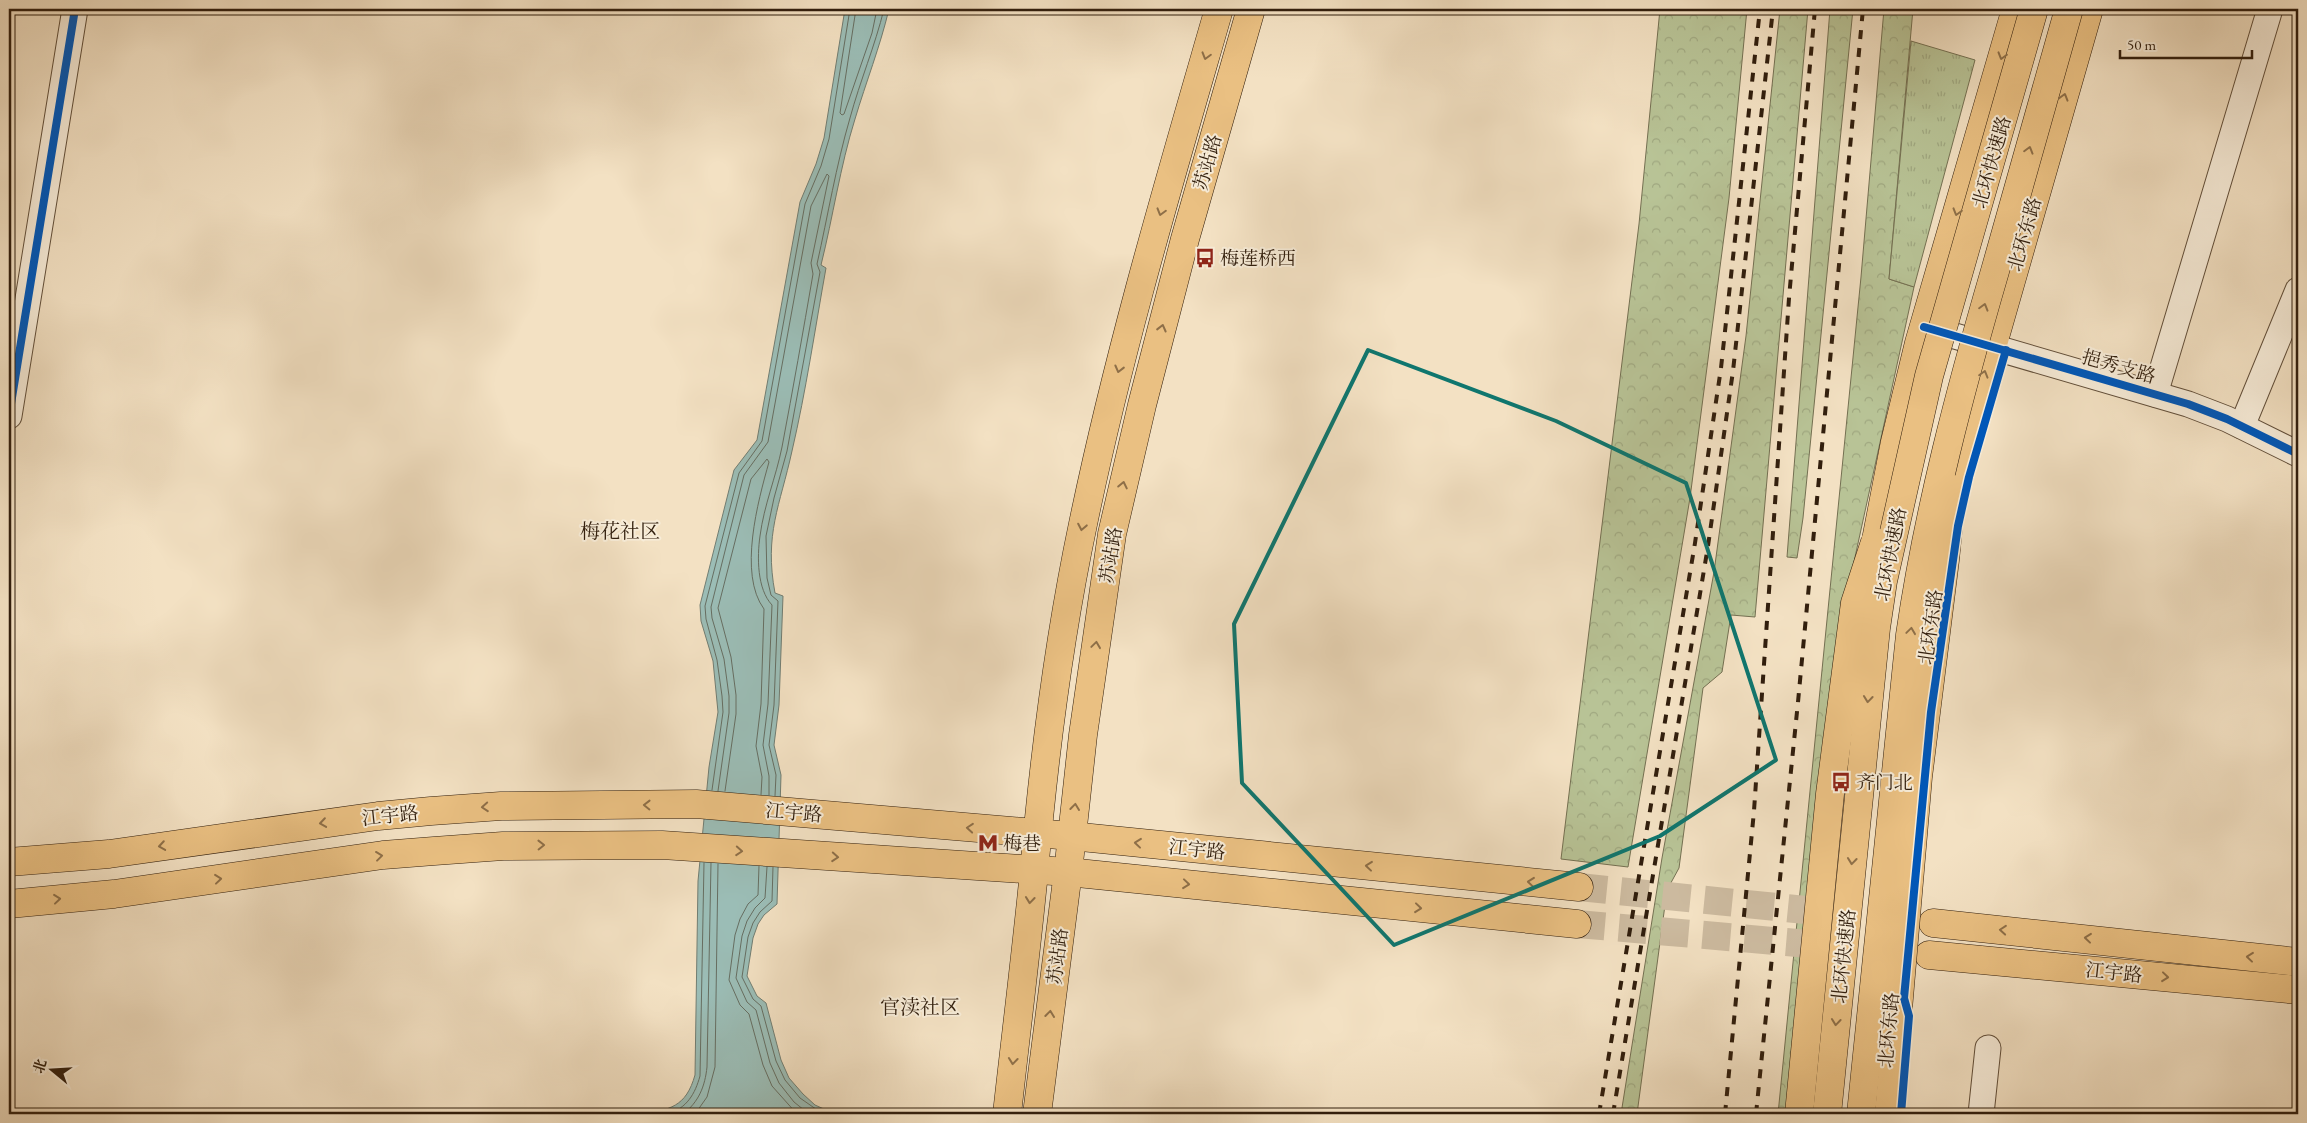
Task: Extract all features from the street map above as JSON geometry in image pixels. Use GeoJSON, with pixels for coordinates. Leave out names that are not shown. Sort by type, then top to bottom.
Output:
{"type":"FeatureCollection","features":[{"type":"Feature","properties":{"kind":"main road","name":"苏站路"},"geometry":{"type":"LineString","coordinates":[[1007,1114],[1034,870],[1036,834],[1054,689],[1082,526],[1137,298],[1219,9]]}},
{"type":"Feature","properties":{"kind":"main road","name":"苏站路"},"geometry":{"type":"LineString","coordinates":[[1037,1114],[1068,872],[1083,735],[1112,534],[1185,239],[1252,9]]}},
{"type":"Feature","properties":{"kind":"main road"},"geometry":{"type":"LineString","coordinates":[[1809,1114],[1839,796],[1859,626],[1895,442],[1924,326],[2016,9]]}},
{"type":"Feature","properties":{"kind":"main road","name":"北环快速路"},"geometry":{"type":"LineString","coordinates":[[1827,1114],[1876,628],[1884,572],[1929,376],[2034,9]]}},
{"type":"Feature","properties":{"kind":"main road","name":"北环快速路"},"geometry":{"type":"LineString","coordinates":[[1861,1114],[1911,627],[1927,536],[1962,387],[2069,9]]}},
{"type":"Feature","properties":{"kind":"main road","name":"北环东路"},"geometry":{"type":"LineString","coordinates":[[1881,1114],[1908,796],[1928,636],[1946,521],[1992,346],[2089,9]]}},
{"type":"Feature","properties":{"kind":"main road"},"geometry":{"type":"LineString","coordinates":[[1799,1114],[1830,794],[1855,603],[1929,376]]}},
{"type":"Feature","properties":{"kind":"main road"},"geometry":{"type":"LineString","coordinates":[[1889,1114],[1918,777],[1945,560],[1962,387]]}},
{"type":"Feature","properties":{"kind":"main road","name":"江宇路"},"geometry":{"type":"LineString","coordinates":[[9,862],[109,854],[378,816],[431,811],[501,806],[696,804],[1071,836],[1579,887]]}},
{"type":"Feature","properties":{"kind":"main road","name":"江宇路"},"geometry":{"type":"LineString","coordinates":[[9,904],[114,894],[383,855],[503,846],[596,844],[662,845],[1068,872],[1577,924]]}},
{"type":"Feature","properties":{"kind":"main road","name":"江宇路"},"geometry":{"type":"LineString","coordinates":[[1933,923],[2298,962]]}},
{"type":"Feature","properties":{"kind":"main road","name":"江宇路"},"geometry":{"type":"LineString","coordinates":[[1929,955],[2298,990]]}},
{"type":"Feature","properties":{"kind":"street"},"geometry":{"type":"LineString","coordinates":[[9,416],[75,9]]}},
{"type":"Feature","properties":{"kind":"street"},"geometry":{"type":"LineString","coordinates":[[2155,394],[2270,9]]}},
{"type":"Feature","properties":{"kind":"street"},"geometry":{"type":"LineString","coordinates":[[2242,426],[2298,290]]}},
{"type":"Feature","properties":{"kind":"street","name":"挹秀支路"},"geometry":{"type":"LineString","coordinates":[[1924,326],[2188,404],[2242,426],[2298,454]]}},
{"type":"Feature","properties":{"kind":"street"},"geometry":{"type":"LineString","coordinates":[[1981,1114],[1988,1048]]}},
{"type":"Feature","properties":{"kind":"highlighted area"},"geometry":{"type":"Polygon","coordinates":[[[1368,350],[1556,421],[1686,483],[1776,760],[1660,836],[1394,945],[1242,783],[1234,624],[1368,350]]]}},
{"type":"Feature","properties":{"kind":"green space"},"geometry":{"type":"Polygon","coordinates":[[[1660,9],[1747,9],[1729,198],[1690,498],[1628,867],[1561,859],[1639,224],[1660,9]]]}},
{"type":"Feature","properties":{"kind":"green space"},"geometry":{"type":"Polygon","coordinates":[[[1780,9],[1808,9],[1755,617],[1731,615],[1722,672],[1703,688],[1679,868],[1667,890],[1637,1114],[1621,1114],[1662,858],[1714,572],[1746,336],[1780,9]]]}},
{"type":"Feature","properties":{"kind":"green space"},"geometry":{"type":"Polygon","coordinates":[[[1830,9],[1853,9],[1803,518],[1797,558],[1787,557],[1830,9]]]}},
{"type":"Feature","properties":{"kind":"green space"},"geometry":{"type":"Polygon","coordinates":[[[1884,9],[1913,9],[1889,279],[1914,287],[1850,580],[1793,1114],[1778,1114],[1861,277],[1884,9]]]}},
{"type":"Feature","properties":{"kind":"green space"},"geometry":{"type":"Polygon","coordinates":[[[1911,41],[1975,60],[1914,287],[1889,279],[1911,41]]]}},
{"type":"Feature","properties":{"kind":"water"},"geometry":{"type":"Polygon","coordinates":[[[845,9],[889,9],[855,119],[841,174],[821,265],[826,268],[806,383],[772,537],[771,554],[775,593],[783,596],[779,705],[774,745],[781,775],[777,904],[764,915],[758,924],[753,938],[747,976],[757,996],[766,1003],[781,1060],[789,1078],[815,1105],[835,1114],[640,1114],[660,1111],[675,1105],[687,1094],[695,1075],[698,881],[709,767],[718,712],[713,661],[701,621],[700,605],[734,470],[757,440],[800,202],[816,164],[824,138],[845,9]]]}},
{"type":"Feature","properties":{"kind":"tunnel"},"geometry":{"type":"LineString","coordinates":[[1579,887],[1904,920]]}},
{"type":"Feature","properties":{"kind":"tunnel"},"geometry":{"type":"LineString","coordinates":[[1577,924],[1902,952]]}},
{"type":"Feature","properties":{"kind":"railway"},"geometry":{"type":"LineString","coordinates":[[1599,1114],[1695,543],[1721,368],[1760,9]]}},
{"type":"Feature","properties":{"kind":"railway"},"geometry":{"type":"LineString","coordinates":[[1613,1114],[1708,546],[1733,371],[1773,9]]}},
{"type":"Feature","properties":{"kind":"railway"},"geometry":{"type":"LineString","coordinates":[[1725,1114],[1754,811],[1789,298],[1815,9]]}},
{"type":"Feature","properties":{"kind":"railway"},"geometry":{"type":"LineString","coordinates":[[1756,1114],[1798,702],[1863,9]]}},
{"type":"Feature","properties":{"kind":"cycle path"},"geometry":{"type":"LineString","coordinates":[[9,416],[75,9]]}},
{"type":"Feature","properties":{"kind":"cycle path"},"geometry":{"type":"LineString","coordinates":[[1924,327],[2188,404],[2227,419],[2298,454]]}},
{"type":"Feature","properties":{"kind":"cycle path"},"geometry":{"type":"LineString","coordinates":[[1901,1114],[1909,1016],[1904,998],[1931,712],[1958,526],[1969,477],[2006,350]]}},
{"type":"Feature","properties":{"kind":"place","name":"梅莲桥西"},"geometry":{"type":"Point","coordinates":[1205,258]}},
{"type":"Feature","properties":{"kind":"place","name":"齐门北"},"geometry":{"type":"Point","coordinates":[1841,782]}},
{"type":"Feature","properties":{"kind":"place","name":"梅巷"},"geometry":{"type":"Point","coordinates":[988,843]}},
{"type":"Feature","properties":{"kind":"district","name":"梅花社区"},"geometry":{"type":"Point","coordinates":[620,531]}},
{"type":"Feature","properties":{"kind":"district","name":"官渎社区"},"geometry":{"type":"Point","coordinates":[920,1007]}}]}
